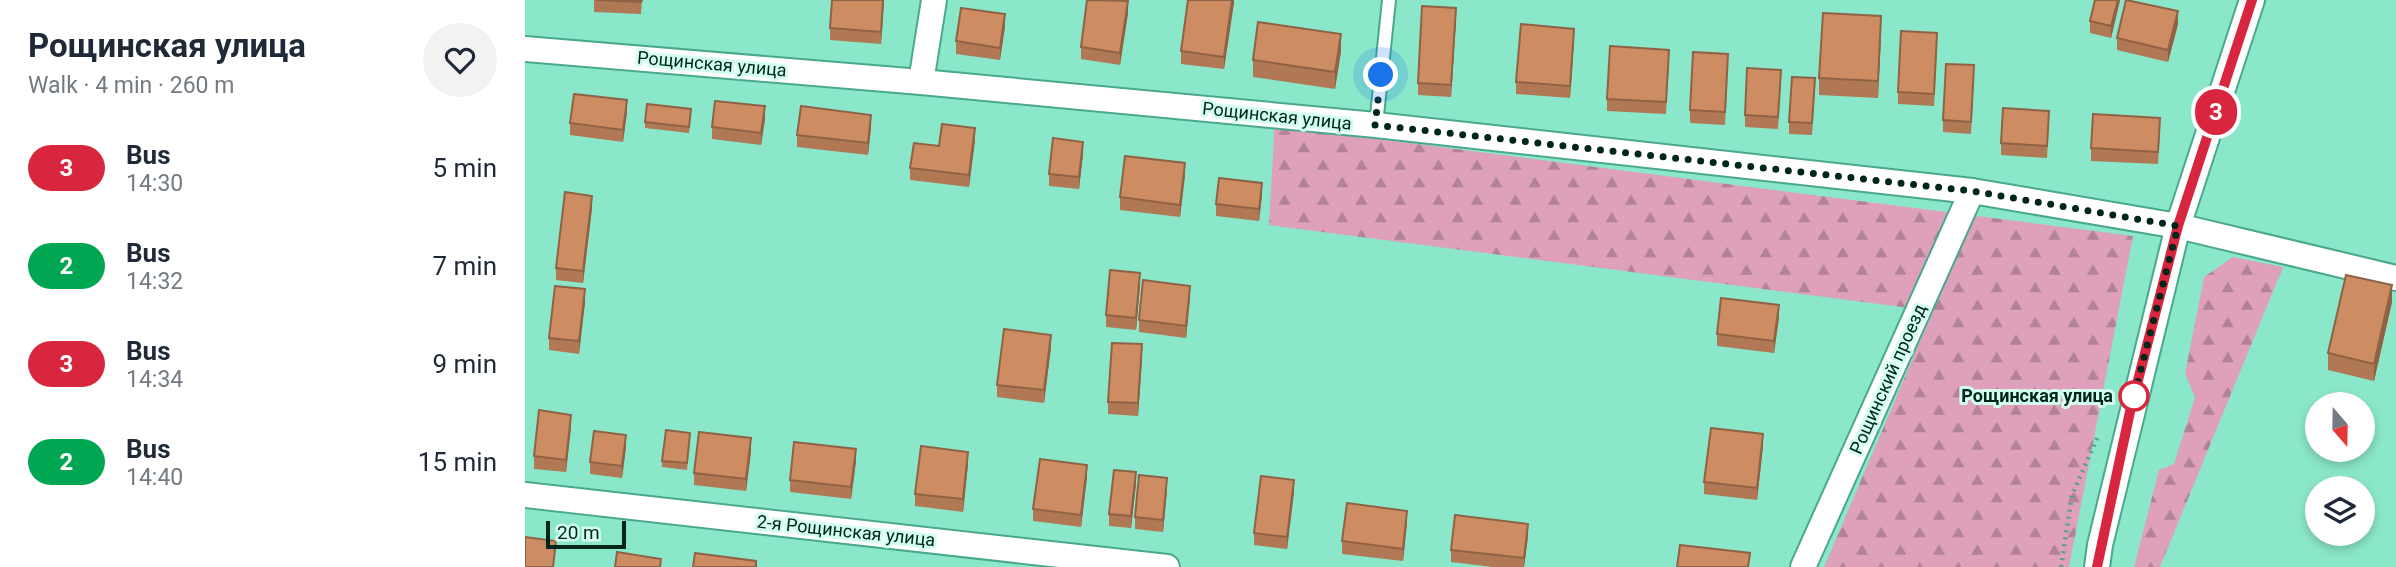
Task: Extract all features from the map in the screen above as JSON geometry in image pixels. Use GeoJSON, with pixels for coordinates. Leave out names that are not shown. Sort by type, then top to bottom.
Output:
{"type":"FeatureCollection","features":[{"type":"Feature","properties":{"kind":"street"},"geometry":{"type":"LineString","coordinates":[[921,82],[934,0]]}},
{"type":"Feature","properties":{"kind":"street"},"geometry":{"type":"LineString","coordinates":[[2097,567],[2131,407],[2178,226],[2252,0]]}},
{"type":"Feature","properties":{"kind":"street","name":"Рощинская улица"},"geometry":{"type":"LineString","coordinates":[[525,49],[921,82],[1375,125],[1972,191],[2178,226],[2396,278]]}},
{"type":"Feature","properties":{"kind":"street","name":"Рощинский проезд"},"geometry":{"type":"LineString","coordinates":[[1803,567],[1972,191]]}},
{"type":"Feature","properties":{"kind":"street","name":"2-я Рощинская улица"},"geometry":{"type":"LineString","coordinates":[[525,495],[1167,567]]}},
{"type":"Feature","properties":{"kind":"lane"},"geometry":{"type":"LineString","coordinates":[[1375,125],[1389,0]]}},
{"type":"Feature","properties":{"kind":"green space"},"geometry":{"type":"Polygon","coordinates":[[[1276,100],[1277,126],[2133,236],[2069,567],[1824,567],[1933,311],[1269,225],[1276,100]]]}},
{"type":"Feature","properties":{"kind":"green space"},"geometry":{"type":"Polygon","coordinates":[[[2233,257],[2283,267],[2160,567],[2134,567],[2159,470],[2174,464],[2195,397],[2185,374],[2204,277],[2233,257]]]}},
{"type":"Feature","properties":{"kind":"building"},"geometry":{"type":"Polygon","coordinates":[[[596,0],[642,0],[641,2],[596,0]]]}},
{"type":"Feature","properties":{"kind":"building"},"geometry":{"type":"Polygon","coordinates":[[[832,0],[883,0],[881,32],[830,28],[832,0]]]}},
{"type":"Feature","properties":{"kind":"building"},"geometry":{"type":"Polygon","coordinates":[[[1087,0],[1128,1],[1120,53],[1081,47],[1087,0]]]}},
{"type":"Feature","properties":{"kind":"building"},"geometry":{"type":"Polygon","coordinates":[[[1188,0],[1232,0],[1224,57],[1181,51],[1188,0]]]}},
{"type":"Feature","properties":{"kind":"building"},"geometry":{"type":"Polygon","coordinates":[[[2095,0],[2118,0],[2111,26],[2090,21],[2095,0]]]}},
{"type":"Feature","properties":{"kind":"building"},"geometry":{"type":"Polygon","coordinates":[[[2126,0],[2178,11],[2168,50],[2117,38],[2126,0]]]}},
{"type":"Feature","properties":{"kind":"building"},"geometry":{"type":"Polygon","coordinates":[[[1422,6],[1456,8],[1451,85],[1418,83],[1422,6]]]}},
{"type":"Feature","properties":{"kind":"building"},"geometry":{"type":"Polygon","coordinates":[[[961,8],[1005,14],[1000,48],[956,41],[961,8]]]}},
{"type":"Feature","properties":{"kind":"building"},"geometry":{"type":"Polygon","coordinates":[[[1823,13],[1881,16],[1878,81],[1819,78],[1823,13]]]}},
{"type":"Feature","properties":{"kind":"building"},"geometry":{"type":"Polygon","coordinates":[[[1258,22],[1341,34],[1335,72],[1253,60],[1258,22]]]}},
{"type":"Feature","properties":{"kind":"building"},"geometry":{"type":"Polygon","coordinates":[[[1521,24],[1574,29],[1570,86],[1516,82],[1521,24]]]}},
{"type":"Feature","properties":{"kind":"building"},"geometry":{"type":"Polygon","coordinates":[[[1901,31],[1937,33],[1934,94],[1898,92],[1901,31]]]}},
{"type":"Feature","properties":{"kind":"building"},"geometry":{"type":"Polygon","coordinates":[[[1610,46],[1669,50],[1666,102],[1607,99],[1610,46]]]}},
{"type":"Feature","properties":{"kind":"building"},"geometry":{"type":"Polygon","coordinates":[[[1693,52],[1728,54],[1725,112],[1690,110],[1693,52]]]}},
{"type":"Feature","properties":{"kind":"building"},"geometry":{"type":"Polygon","coordinates":[[[1946,64],[1974,65],[1971,122],[1943,120],[1946,64]]]}},
{"type":"Feature","properties":{"kind":"building"},"geometry":{"type":"Polygon","coordinates":[[[1747,68],[1781,70],[1778,117],[1745,115],[1747,68]]]}},
{"type":"Feature","properties":{"kind":"building"},"geometry":{"type":"Polygon","coordinates":[[[1792,77],[1815,78],[1812,123],[1789,122],[1792,77]]]}},
{"type":"Feature","properties":{"kind":"building"},"geometry":{"type":"Polygon","coordinates":[[[574,94],[627,100],[623,130],[570,123],[574,94]]]}},
{"type":"Feature","properties":{"kind":"building"},"geometry":{"type":"Polygon","coordinates":[[[715,101],[765,106],[761,133],[712,127],[715,101]]]}},
{"type":"Feature","properties":{"kind":"building"},"geometry":{"type":"Polygon","coordinates":[[[647,104],[691,109],[689,127],[645,122],[647,104]]]}},
{"type":"Feature","properties":{"kind":"building"},"geometry":{"type":"Polygon","coordinates":[[[801,106],[871,115],[868,143],[797,135],[801,106]]]}},
{"type":"Feature","properties":{"kind":"building"},"geometry":{"type":"Polygon","coordinates":[[[2003,108],[2049,111],[2047,146],[2001,143],[2003,108]]]}},
{"type":"Feature","properties":{"kind":"building"},"geometry":{"type":"Polygon","coordinates":[[[2093,114],[2160,118],[2158,152],[2091,148],[2093,114]]]}},
{"type":"Feature","properties":{"kind":"building"},"geometry":{"type":"Polygon","coordinates":[[[942,124],[975,128],[969,175],[910,168],[914,143],[939,146],[942,124]]]}},
{"type":"Feature","properties":{"kind":"building"},"geometry":{"type":"Polygon","coordinates":[[[1053,138],[1083,142],[1079,177],[1049,174],[1053,138]]]}},
{"type":"Feature","properties":{"kind":"building"},"geometry":{"type":"Polygon","coordinates":[[[1125,156],[1185,163],[1180,205],[1120,197],[1125,156]]]}},
{"type":"Feature","properties":{"kind":"building"},"geometry":{"type":"Polygon","coordinates":[[[1219,178],[1262,183],[1259,209],[1216,204],[1219,178]]]}},
{"type":"Feature","properties":{"kind":"building"},"geometry":{"type":"Polygon","coordinates":[[[565,192],[592,196],[583,271],[556,268],[565,192]]]}},
{"type":"Feature","properties":{"kind":"building"},"geometry":{"type":"Polygon","coordinates":[[[1110,270],[1140,273],[1136,318],[1106,315],[1110,270]]]}},
{"type":"Feature","properties":{"kind":"building"},"geometry":{"type":"Polygon","coordinates":[[[2346,275],[2392,285],[2374,364],[2328,353],[2346,275]]]}},
{"type":"Feature","properties":{"kind":"building"},"geometry":{"type":"Polygon","coordinates":[[[1143,280],[1190,286],[1186,326],[1139,320],[1143,280]]]}},
{"type":"Feature","properties":{"kind":"building"},"geometry":{"type":"Polygon","coordinates":[[[555,286],[585,289],[579,341],[549,338],[555,286]]]}},
{"type":"Feature","properties":{"kind":"building"},"geometry":{"type":"Polygon","coordinates":[[[1721,298],[1779,305],[1774,341],[1717,334],[1721,298]]]}},
{"type":"Feature","properties":{"kind":"building"},"geometry":{"type":"Polygon","coordinates":[[[1004,329],[1051,335],[1044,390],[997,385],[1004,329]]]}},
{"type":"Feature","properties":{"kind":"building"},"geometry":{"type":"Polygon","coordinates":[[[1112,343],[1142,344],[1138,403],[1108,402],[1112,343]]]}},
{"type":"Feature","properties":{"kind":"building"},"geometry":{"type":"Polygon","coordinates":[[[539,410],[571,415],[566,460],[534,456],[539,410]]]}},
{"type":"Feature","properties":{"kind":"building"},"geometry":{"type":"Polygon","coordinates":[[[1711,428],[1763,434],[1757,488],[1704,482],[1711,428]]]}},
{"type":"Feature","properties":{"kind":"building"},"geometry":{"type":"Polygon","coordinates":[[[666,430],[690,433],[687,463],[662,461],[666,430]]]}},
{"type":"Feature","properties":{"kind":"building"},"geometry":{"type":"Polygon","coordinates":[[[594,431],[626,435],[622,466],[590,462],[594,431]]]}},
{"type":"Feature","properties":{"kind":"building"},"geometry":{"type":"Polygon","coordinates":[[[699,432],[751,438],[746,479],[694,473],[699,432]]]}},
{"type":"Feature","properties":{"kind":"building"},"geometry":{"type":"Polygon","coordinates":[[[794,442],[856,449],[851,487],[790,480],[794,442]]]}},
{"type":"Feature","properties":{"kind":"building"},"geometry":{"type":"Polygon","coordinates":[[[921,446],[968,452],[963,499],[915,494],[921,446]]]}},
{"type":"Feature","properties":{"kind":"building"},"geometry":{"type":"Polygon","coordinates":[[[1040,459],[1087,465],[1081,515],[1033,509],[1040,459]]]}},
{"type":"Feature","properties":{"kind":"building"},"geometry":{"type":"Polygon","coordinates":[[[1114,470],[1136,472],[1131,516],[1109,514],[1114,470]]]}},
{"type":"Feature","properties":{"kind":"building"},"geometry":{"type":"Polygon","coordinates":[[[1139,475],[1167,478],[1163,520],[1135,517],[1139,475]]]}},
{"type":"Feature","properties":{"kind":"building"},"geometry":{"type":"Polygon","coordinates":[[[1261,476],[1294,480],[1287,537],[1254,533],[1261,476]]]}},
{"type":"Feature","properties":{"kind":"building"},"geometry":{"type":"Polygon","coordinates":[[[1347,503],[1407,511],[1403,549],[1342,541],[1347,503]]]}},
{"type":"Feature","properties":{"kind":"building"},"geometry":{"type":"Polygon","coordinates":[[[1455,515],[1528,524],[1524,558],[1451,550],[1455,515]]]}},
{"type":"Feature","properties":{"kind":"building"},"geometry":{"type":"Polygon","coordinates":[[[525,537],[556,541],[553,567],[525,567],[525,537]]]}},
{"type":"Feature","properties":{"kind":"building"},"geometry":{"type":"Polygon","coordinates":[[[1680,545],[1750,553],[1748,567],[1677,567],[1680,545]]]}},
{"type":"Feature","properties":{"kind":"building"},"geometry":{"type":"Polygon","coordinates":[[[617,552],[661,559],[660,567],[615,567],[617,552]]]}},
{"type":"Feature","properties":{"kind":"building"},"geometry":{"type":"Polygon","coordinates":[[[695,553],[756,561],[756,567],[693,567],[695,553]]]}},
{"type":"Feature","properties":{"kind":"bus line","name":"3"},"geometry":{"type":"LineString","coordinates":[[2097,567],[2131,407],[2178,226],[2252,0]]}},
{"type":"Feature","properties":{"kind":"place","name":"Рощинская улица"},"geometry":{"type":"Point","coordinates":[2134,396]}},
{"type":"Feature","properties":{"kind":"route"},"geometry":{"type":"LineString","coordinates":[[1381,75],[1375,125],[1972,191],[2178,226],[2134,396]]}}]}
